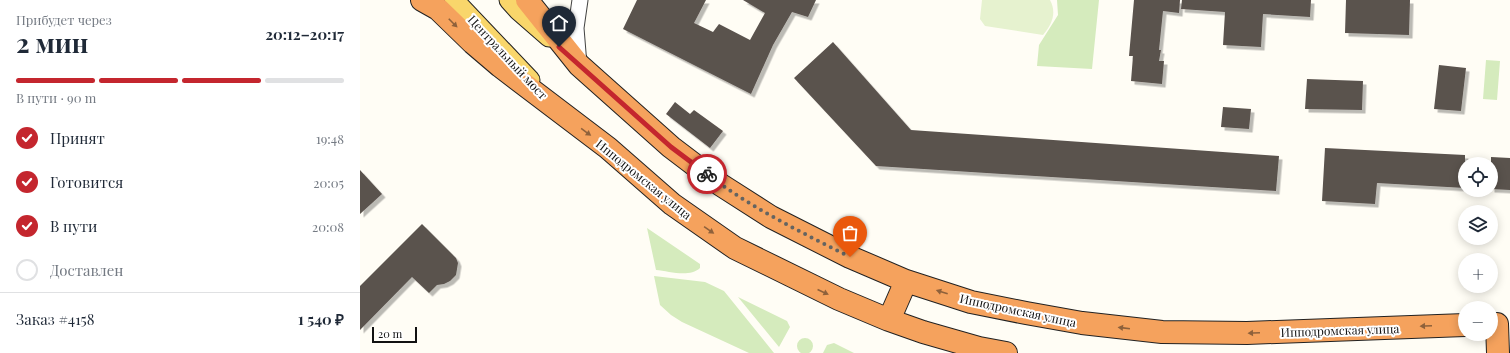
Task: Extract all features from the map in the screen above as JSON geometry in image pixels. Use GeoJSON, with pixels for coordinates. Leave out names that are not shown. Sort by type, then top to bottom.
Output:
{"type":"FeatureCollection","features":[{"type":"Feature","properties":{"kind":"highway","name":"Ипподромская улица"},"geometry":{"type":"LineString","coordinates":[[422,0],[438,9],[473,43],[500,66],[608,148],[672,204],[735,248],[840,299],[889,320],[922,332],[972,346],[1006,353]]}},
{"type":"Feature","properties":{"kind":"highway","name":"Ипподромская улица"},"geometry":{"type":"LineString","coordinates":[[527,0],[579,65],[671,147],[721,185],[771,217],[850,257],[906,281],[970,302],[1082,323],[1162,332],[1247,333],[1458,325]]}},
{"type":"Feature","properties":{"kind":"highway"},"geometry":{"type":"LineString","coordinates":[[889,320],[906,281]]}},
{"type":"Feature","properties":{"kind":"highway"},"geometry":{"type":"LineString","coordinates":[[1498,353],[1499,324]]}},
{"type":"Feature","properties":{"kind":"main road","name":"Центральный мост"},"geometry":{"type":"LineString","coordinates":[[454,0],[562,114]]}},
{"type":"Feature","properties":{"kind":"main road"},"geometry":{"type":"LineString","coordinates":[[509,0],[518,10],[579,65]]}},
{"type":"Feature","properties":{"kind":"street"},"geometry":{"type":"LineString","coordinates":[[579,65],[576,28],[580,0]]}},
{"type":"Feature","properties":{"kind":"green space"},"geometry":{"type":"Polygon","coordinates":[[[982,0],[1050,0],[1053,9],[1051,23],[1043,35],[985,26],[980,19],[982,0]]]}},
{"type":"Feature","properties":{"kind":"green space"},"geometry":{"type":"Polygon","coordinates":[[[1057,0],[1099,0],[1092,69],[1037,66],[1039,45],[1058,15],[1057,0]]]}},
{"type":"Feature","properties":{"kind":"green space"},"geometry":{"type":"Polygon","coordinates":[[[1486,60],[1500,61],[1497,100],[1483,99],[1486,60]]]}},
{"type":"Feature","properties":{"kind":"green space"},"geometry":{"type":"Polygon","coordinates":[[[647,228],[700,264],[700,268],[690,273],[656,270],[647,228]]]}},
{"type":"Feature","properties":{"kind":"green space"},"geometry":{"type":"Polygon","coordinates":[[[654,276],[705,282],[724,291],[774,353],[749,353],[682,322],[671,315],[660,305],[654,276]]]}},
{"type":"Feature","properties":{"kind":"green space"},"geometry":{"type":"Polygon","coordinates":[[[738,297],[787,321],[790,327],[779,347],[738,297]]]}},
{"type":"Feature","properties":{"kind":"green space"},"geometry":{"type":"Polygon","coordinates":[[[802,338],[808,338],[813,343],[811,352],[808,354],[802,354],[797,349],[797,343],[802,338]]]}},
{"type":"Feature","properties":{"kind":"green space"},"geometry":{"type":"Polygon","coordinates":[[[834,343],[854,353],[823,353],[827,345],[834,343]]]}},
{"type":"Feature","properties":{"kind":"building"},"geometry":{"type":"Polygon","coordinates":[[[637,0],[706,0],[694,23],[713,32],[719,24],[750,40],[765,13],[743,0],[816,0],[808,17],[792,12],[773,45],[751,94],[623,29],[637,0]]]}},
{"type":"Feature","properties":{"kind":"building"},"geometry":{"type":"Polygon","coordinates":[[[1134,0],[1180,0],[1179,13],[1163,11],[1159,50],[1161,50],[1159,61],[1164,61],[1162,84],[1131,81],[1133,56],[1129,56],[1134,0]]]}},
{"type":"Feature","properties":{"kind":"building"},"geometry":{"type":"Polygon","coordinates":[[[1182,0],[1311,0],[1310,17],[1263,14],[1261,47],[1223,45],[1225,12],[1181,9],[1182,0]]]}},
{"type":"Feature","properties":{"kind":"building"},"geometry":{"type":"Polygon","coordinates":[[[1346,0],[1410,0],[1409,35],[1345,33],[1346,0]]]}},
{"type":"Feature","properties":{"kind":"building"},"geometry":{"type":"Polygon","coordinates":[[[833,42],[911,130],[1279,156],[1276,191],[876,166],[794,78],[833,42]]]}},
{"type":"Feature","properties":{"kind":"building"},"geometry":{"type":"Polygon","coordinates":[[[1439,65],[1466,68],[1461,111],[1434,109],[1439,65]]]}},
{"type":"Feature","properties":{"kind":"building"},"geometry":{"type":"Polygon","coordinates":[[[1307,79],[1363,81],[1362,110],[1305,109],[1307,79]]]}},
{"type":"Feature","properties":{"kind":"building"},"geometry":{"type":"Polygon","coordinates":[[[675,102],[690,114],[694,110],[723,131],[710,148],[666,114],[675,102]]]}},
{"type":"Feature","properties":{"kind":"building"},"geometry":{"type":"Polygon","coordinates":[[[1223,107],[1251,109],[1249,129],[1221,127],[1223,107]]]}},
{"type":"Feature","properties":{"kind":"building"},"geometry":{"type":"Polygon","coordinates":[[[1325,148],[1465,155],[1465,157],[1458,157],[1458,188],[1377,183],[1375,204],[1322,201],[1325,148]]]}},
{"type":"Feature","properties":{"kind":"building"},"geometry":{"type":"Polygon","coordinates":[[[1498,157],[1510,158],[1510,190],[1498,189],[1498,157]]]}},
{"type":"Feature","properties":{"kind":"building"},"geometry":{"type":"Polygon","coordinates":[[[360,170],[382,194],[360,214],[360,170]]]}},
{"type":"Feature","properties":{"kind":"building"},"geometry":{"type":"Polygon","coordinates":[[[422,224],[456,258],[458,263],[456,275],[450,281],[437,285],[429,293],[412,277],[360,330],[360,286],[422,224]]]}},
{"type":"Feature","properties":{"kind":"way so far"},"geometry":{"type":"LineString","coordinates":[[707,174],[721,185],[771,217],[850,257]]}},
{"type":"Feature","properties":{"kind":"route"},"geometry":{"type":"LineString","coordinates":[[559,47],[671,147],[707,174]]}}]}
